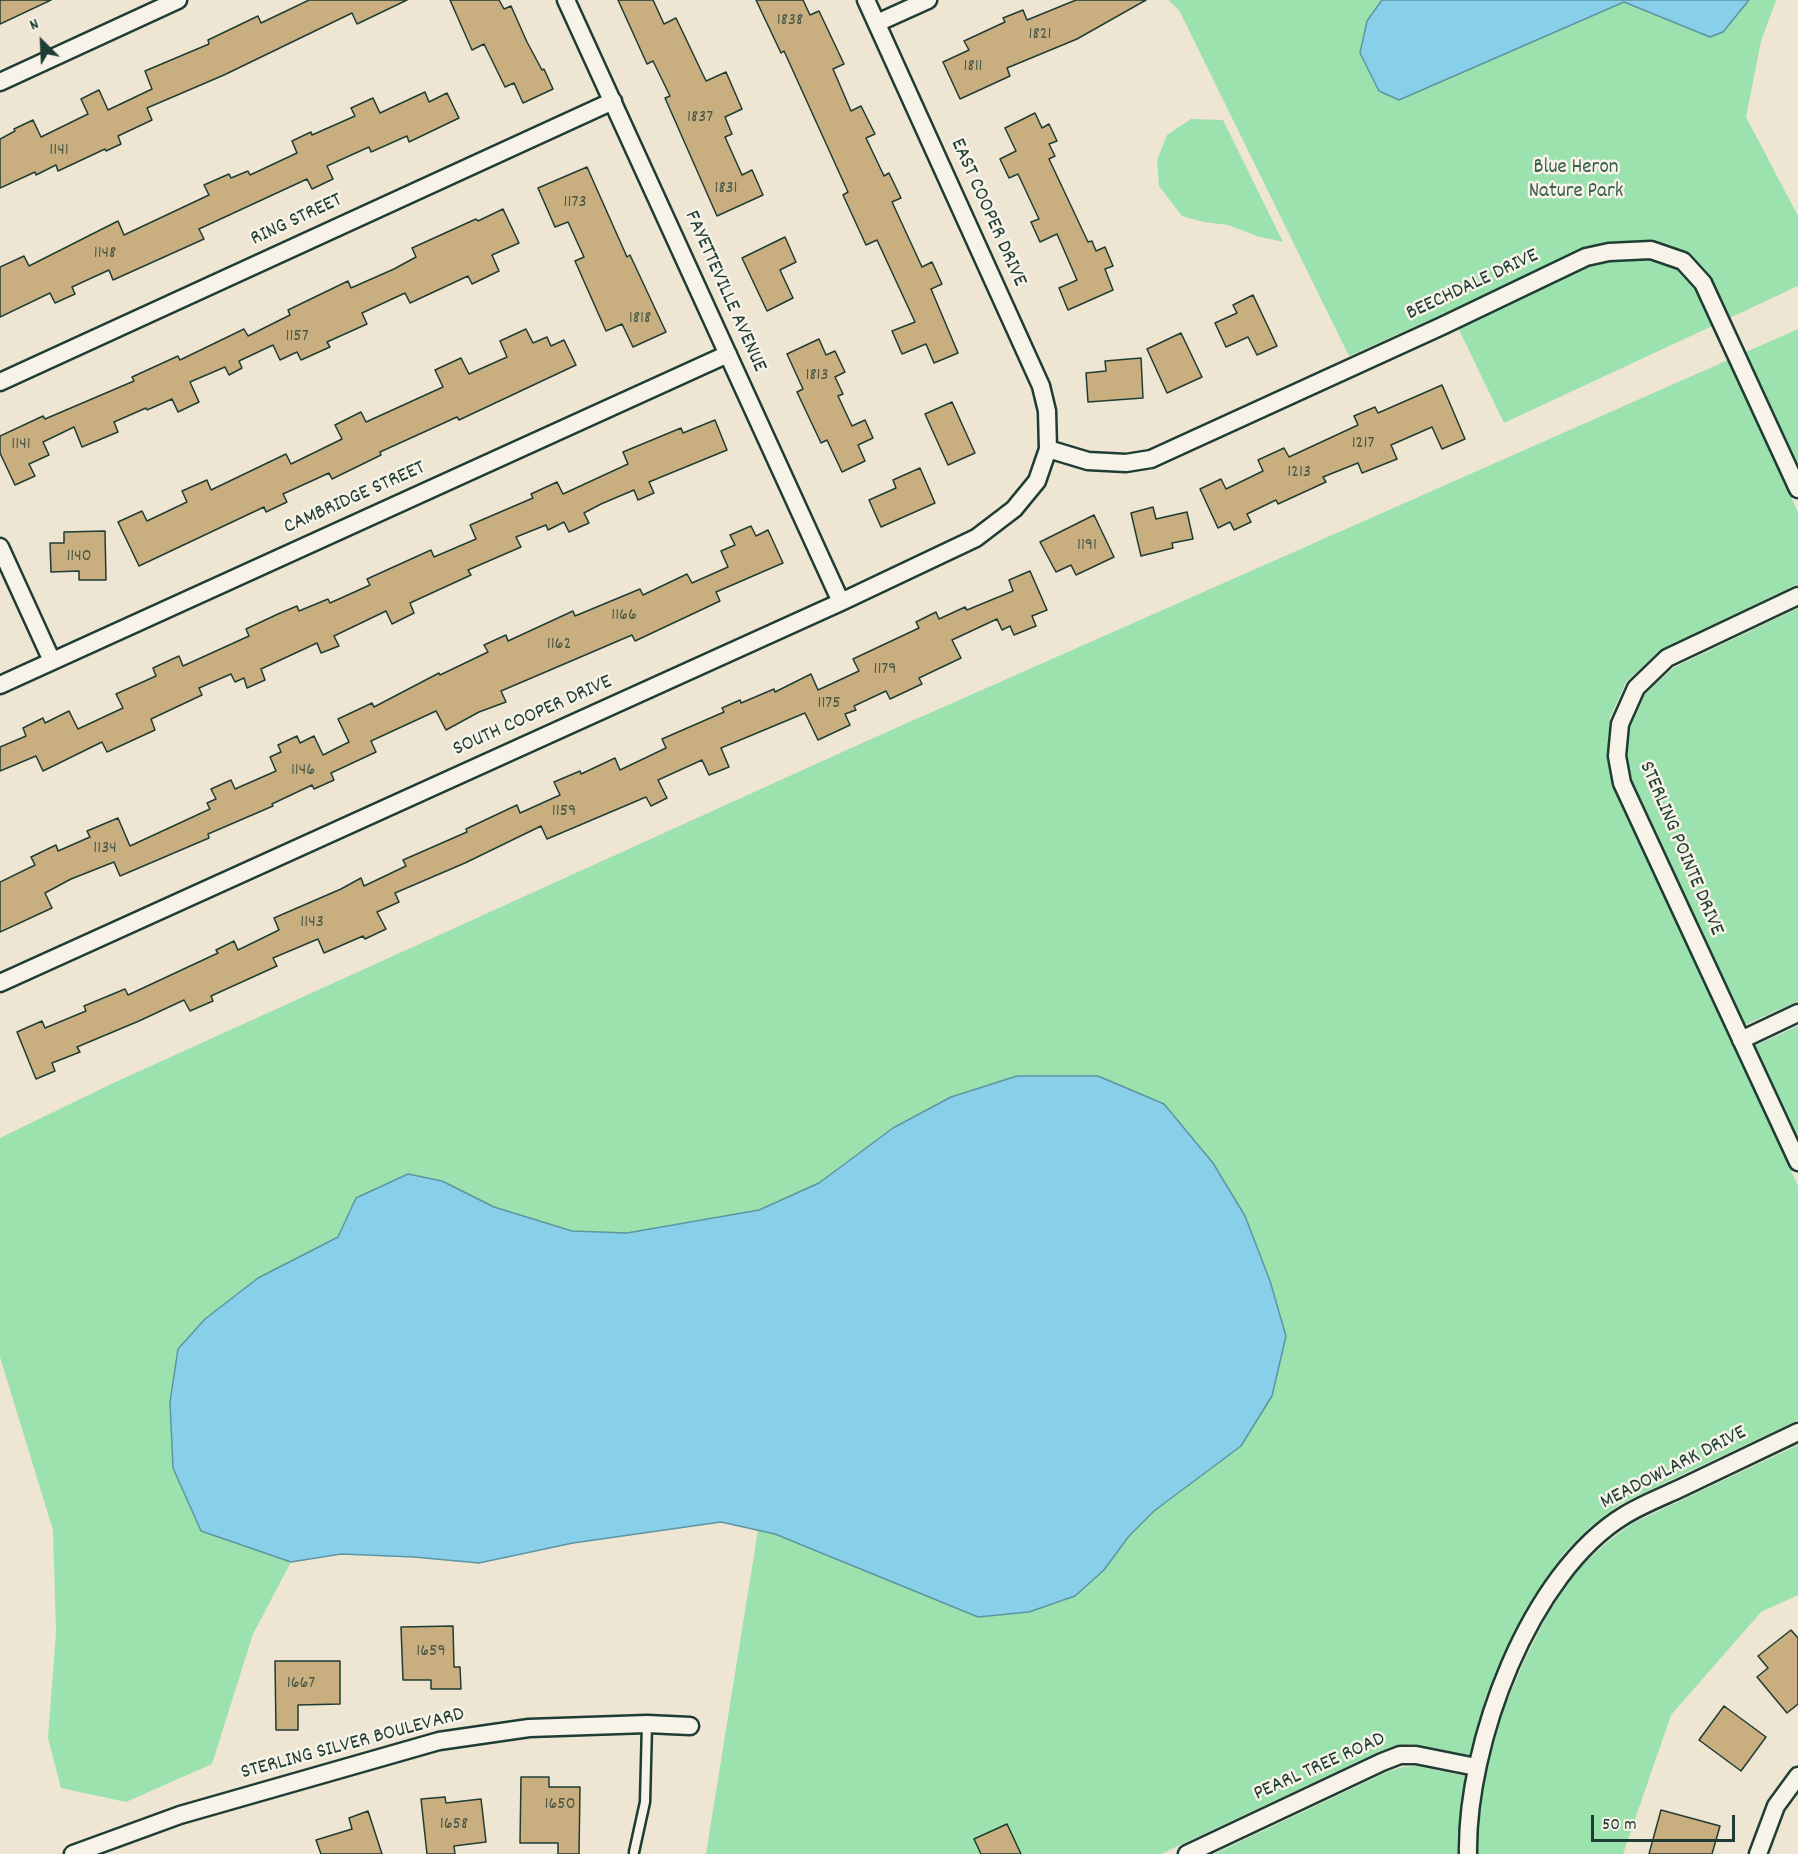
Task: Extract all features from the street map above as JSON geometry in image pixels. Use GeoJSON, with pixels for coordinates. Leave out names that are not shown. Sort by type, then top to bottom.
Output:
{"type":"FeatureCollection","features":[{"type":"Feature","properties":{"kind":"street"},"geometry":{"type":"LineString","coordinates":[[0,82],[178,0]]}},
{"type":"Feature","properties":{"kind":"street","name":"FAYETTEVILLE AVENUE"},"geometry":{"type":"LineString","coordinates":[[566,0],[841,602]]}},
{"type":"Feature","properties":{"kind":"street","name":"EAST COOPER DRIVE"},"geometry":{"type":"LineString","coordinates":[[866,0],[1041,386],[1047,411],[1048,449]]}},
{"type":"Feature","properties":{"kind":"street"},"geometry":{"type":"LineString","coordinates":[[877,23],[928,0]]}},
{"type":"Feature","properties":{"kind":"street","name":"RING STREET"},"geometry":{"type":"LineString","coordinates":[[0,382],[613,101]]}},
{"type":"Feature","properties":{"kind":"street","name":"BEECHDALE DRIVE"},"geometry":{"type":"LineString","coordinates":[[1048,449],[1088,461],[1126,463],[1150,459],[1442,326],[1586,257],[1609,252],[1651,250],[1683,261],[1703,283],[1798,489]]}},
{"type":"Feature","properties":{"kind":"street","name":"CAMBRIDGE STREET"},"geometry":{"type":"LineString","coordinates":[[0,685],[728,354]]}},
{"type":"Feature","properties":{"kind":"street","name":"SOUTH COOPER DRIVE"},"geometry":{"type":"LineString","coordinates":[[0,983],[841,602],[976,538],[1014,509],[1037,480],[1048,449]]}},
{"type":"Feature","properties":{"kind":"street"},"geometry":{"type":"LineString","coordinates":[[0,547],[52,661]]}},
{"type":"Feature","properties":{"kind":"street","name":"STERLING POINTE DRIVE"},"geometry":{"type":"LineString","coordinates":[[1798,596],[1667,658],[1636,688],[1620,723],[1617,756],[1622,783],[1798,1162]]}},
{"type":"Feature","properties":{"kind":"street"},"geometry":{"type":"LineString","coordinates":[[1741,1040],[1798,1013]]}},
{"type":"Feature","properties":{"kind":"street","name":"MEADOWLARK DRIVE"},"geometry":{"type":"LineString","coordinates":[[1467,1854],[1476,1767],[1495,1703],[1516,1654],[1541,1605],[1572,1560],[1598,1535],[1625,1515],[1798,1432]]}},
{"type":"Feature","properties":{"kind":"street","name":"STERLING SILVER BOULEVARD"},"geometry":{"type":"LineString","coordinates":[[73,1854],[180,1815],[439,1741],[529,1728],[647,1724],[690,1726]]}},
{"type":"Feature","properties":{"kind":"street","name":"PEARL TREE ROAD"},"geometry":{"type":"LineString","coordinates":[[1187,1854],[1400,1755],[1416,1755],[1476,1767]]}},
{"type":"Feature","properties":{"kind":"street"},"geometry":{"type":"LineString","coordinates":[[1758,1854],[1776,1806],[1798,1776]]}},
{"type":"Feature","properties":{"kind":"lane"},"geometry":{"type":"LineString","coordinates":[[634,1852],[645,1802],[647,1724]]}},
{"type":"Feature","properties":{"kind":"green space","name":"Blue Heron Nature Park"},"geometry":{"type":"Polygon","coordinates":[[[1168,0],[1776,0],[1761,41],[1746,117],[1798,216],[1798,286],[1504,423],[1450,311],[1349,356],[1179,10],[1168,0]]]}},
{"type":"Feature","properties":{"kind":"green space"},"geometry":{"type":"Polygon","coordinates":[[[1191,119],[1223,120],[1283,242],[1257,236],[1228,225],[1182,216],[1159,186],[1157,160],[1167,135],[1191,119]]]}},
{"type":"Feature","properties":{"kind":"green space"},"geometry":{"type":"Polygon","coordinates":[[[1798,329],[1798,465],[1746,352],[1798,329]]]}},
{"type":"Feature","properties":{"kind":"green space"},"geometry":{"type":"Polygon","coordinates":[[[1728,360],[1798,512],[1798,584],[1660,650],[1626,682],[1610,718],[1607,758],[1613,787],[1798,1186],[1798,1420],[1620,1504],[1591,1526],[1564,1553],[1532,1599],[1507,1648],[1486,1697],[1469,1755],[1415,1744],[1396,1745],[1161,1854],[706,1854],[758,1530],[775,1534],[911,1589],[1075,1596],[1104,1570],[1129,1536],[1154,1511],[1241,1446],[1286,1336],[1270,1281],[1245,1216],[1213,1163],[1164,1104],[893,1128],[819,1183],[760,1210],[627,1233],[572,1231],[494,1207],[442,1181],[356,1198],[338,1237],[258,1278],[201,1531],[291,1562],[253,1634],[212,1764],[126,1802],[61,1788],[48,1738],[56,1632],[53,1530],[0,1357],[0,1138],[109,1085],[871,739],[1728,360]]]}},
{"type":"Feature","properties":{"kind":"green space"},"geometry":{"type":"Polygon","coordinates":[[[1798,608],[1798,1001],[1745,1025],[1632,780],[1627,757],[1630,727],[1644,695],[1673,668],[1798,608]]]}},
{"type":"Feature","properties":{"kind":"green space"},"geometry":{"type":"Polygon","coordinates":[[[1798,1026],[1798,1139],[1754,1046],[1798,1026]]]}},
{"type":"Feature","properties":{"kind":"green space"},"geometry":{"type":"Polygon","coordinates":[[[1798,1445],[1798,1595],[1761,1612],[1671,1715],[1623,1854],[1478,1854],[1477,1838],[1486,1770],[1504,1708],[1549,1611],[1579,1568],[1631,1524],[1798,1445]]]}},
{"type":"Feature","properties":{"kind":"green space"},"geometry":{"type":"Polygon","coordinates":[[[1416,1766],[1465,1776],[1457,1836],[1457,1854],[1214,1854],[1387,1772],[1416,1766]]]}},
{"type":"Feature","properties":{"kind":"water"},"geometry":{"type":"Polygon","coordinates":[[[1382,0],[1749,0],[1723,32],[1710,37],[1624,2],[1399,100],[1379,91],[1360,53],[1367,21],[1382,0]]]}},
{"type":"Feature","properties":{"kind":"water"},"geometry":{"type":"Polygon","coordinates":[[[1017,1076],[1098,1076],[1164,1104],[1213,1163],[1245,1216],[1270,1281],[1286,1336],[1272,1396],[1241,1446],[1154,1511],[1129,1536],[1104,1570],[1075,1596],[1029,1612],[978,1617],[775,1534],[721,1522],[573,1543],[479,1563],[341,1554],[291,1562],[201,1531],[173,1468],[170,1402],[178,1349],[205,1319],[258,1278],[338,1237],[356,1198],[408,1174],[442,1181],[494,1207],[572,1231],[627,1233],[759,1210],[819,1183],[893,1128],[951,1097],[1017,1076]]]}},
{"type":"Feature","properties":{"kind":"building"},"geometry":{"type":"Polygon","coordinates":[[[0,0],[51,0],[0,24],[0,0]]]}},
{"type":"Feature","properties":{"kind":"building"},"geometry":{"type":"Polygon","coordinates":[[[309,0],[407,0],[357,24],[352,13],[224,75],[147,108],[152,120],[118,136],[121,144],[58,171],[56,165],[0,188],[0,139],[15,131],[14,129],[33,120],[41,137],[88,114],[81,99],[99,90],[108,110],[152,89],[145,71],[209,44],[208,40],[258,16],[261,23],[309,0]]]}},
{"type":"Feature","properties":{"kind":"building"},"geometry":{"type":"Polygon","coordinates":[[[450,0],[499,0],[504,9],[511,6],[527,42],[542,70],[544,69],[553,89],[523,103],[514,83],[505,87],[484,44],[472,50],[450,0]]]}},
{"type":"Feature","properties":{"kind":"building"},"geometry":{"type":"Polygon","coordinates":[[[618,0],[653,0],[664,24],[676,18],[706,81],[726,72],[742,109],[725,117],[732,134],[725,137],[742,175],[752,170],[763,195],[717,216],[665,98],[670,96],[653,61],[647,64],[618,0]]]}},
{"type":"Feature","properties":{"kind":"building"},"geometry":{"type":"Polygon","coordinates":[[[756,0],[803,0],[810,15],[819,11],[844,64],[833,69],[851,111],[861,106],[875,134],[866,138],[884,176],[889,173],[901,198],[892,202],[922,267],[932,262],[942,284],[931,289],[958,353],[934,363],[926,344],[902,354],[892,331],[915,322],[877,240],[866,245],[843,195],[848,192],[784,51],[781,53],[756,0]]]}},
{"type":"Feature","properties":{"kind":"building"},"geometry":{"type":"Polygon","coordinates":[[[1076,0],[1146,0],[1077,39],[1007,68],[1010,76],[960,99],[943,62],[969,50],[964,41],[1005,22],[1003,18],[1023,10],[1027,20],[1076,0]]]}},
{"type":"Feature","properties":{"kind":"building"},"geometry":{"type":"Polygon","coordinates":[[[425,92],[429,102],[447,93],[459,118],[409,142],[407,136],[371,152],[369,147],[327,166],[333,179],[312,189],[307,179],[199,229],[204,239],[113,280],[109,270],[72,287],[75,294],[55,303],[50,293],[0,317],[0,267],[24,256],[29,266],[118,221],[124,235],[209,195],[204,185],[229,174],[231,178],[248,171],[250,175],[297,153],[292,141],[355,116],[351,108],[373,98],[380,113],[425,92]]]}},
{"type":"Feature","properties":{"kind":"building"},"geometry":{"type":"Polygon","coordinates":[[[1035,113],[1042,128],[1049,124],[1057,141],[1049,144],[1055,156],[1049,159],[1088,242],[1092,241],[1096,251],[1105,247],[1113,266],[1105,269],[1113,290],[1068,310],[1059,288],[1077,280],[1057,234],[1040,242],[1031,222],[1039,219],[1018,174],[1009,178],[1000,159],[1016,151],[1005,128],[1035,113]]]}},
{"type":"Feature","properties":{"kind":"building"},"geometry":{"type":"Polygon","coordinates":[[[587,167],[627,257],[630,255],[666,332],[633,347],[622,324],[606,331],[575,261],[584,257],[568,222],[555,227],[538,188],[587,167]]]}},
{"type":"Feature","properties":{"kind":"building"},"geometry":{"type":"Polygon","coordinates":[[[503,209],[519,243],[492,255],[499,271],[472,284],[468,276],[410,303],[405,293],[362,313],[367,324],[327,342],[330,347],[301,360],[297,352],[280,360],[273,345],[239,361],[242,368],[229,375],[225,367],[190,382],[199,402],[178,412],[172,399],[147,410],[146,408],[114,422],[118,432],[82,447],[74,427],[43,442],[49,455],[29,464],[35,476],[15,485],[0,453],[0,436],[43,416],[45,419],[134,381],[132,377],[178,356],[180,360],[244,329],[248,336],[290,315],[288,310],[348,281],[351,288],[394,269],[416,257],[412,248],[503,209]]]}},
{"type":"Feature","properties":{"kind":"building"},"geometry":{"type":"Polygon","coordinates":[[[785,237],[796,262],[780,270],[793,298],[767,311],[742,258],[785,237]]]}},
{"type":"Feature","properties":{"kind":"building"},"geometry":{"type":"Polygon","coordinates":[[[1253,295],[1277,346],[1257,355],[1248,337],[1226,347],[1215,323],[1237,313],[1233,305],[1253,295]]]}},
{"type":"Feature","properties":{"kind":"building"},"geometry":{"type":"Polygon","coordinates":[[[526,329],[533,343],[547,337],[551,346],[564,340],[576,365],[459,420],[457,417],[380,452],[381,455],[332,479],[329,473],[283,494],[287,502],[266,512],[264,507],[139,566],[118,522],[142,511],[147,521],[187,502],[182,491],[207,480],[211,490],[286,454],[291,464],[342,439],[335,425],[361,412],[366,422],[443,387],[435,370],[461,358],[469,374],[507,357],[500,341],[526,329]]]}},
{"type":"Feature","properties":{"kind":"building"},"geometry":{"type":"Polygon","coordinates":[[[1181,333],[1202,377],[1167,393],[1147,349],[1181,333]]]}},
{"type":"Feature","properties":{"kind":"building"},"geometry":{"type":"Polygon","coordinates":[[[819,339],[826,355],[835,351],[845,372],[835,377],[843,394],[838,396],[852,426],[865,420],[873,438],[858,445],[865,461],[842,472],[827,440],[821,443],[797,392],[803,389],[787,354],[819,339]]]}},
{"type":"Feature","properties":{"kind":"building"},"geometry":{"type":"Polygon","coordinates":[[[1141,358],[1143,398],[1088,402],[1086,373],[1106,371],[1105,361],[1141,358]]]}},
{"type":"Feature","properties":{"kind":"building"},"geometry":{"type":"Polygon","coordinates":[[[1442,385],[1465,439],[1442,449],[1432,427],[1391,445],[1397,459],[1362,473],[1358,463],[1323,477],[1326,482],[1278,504],[1276,500],[1247,514],[1251,522],[1234,530],[1230,522],[1218,528],[1200,489],[1221,479],[1226,489],[1263,471],[1258,460],[1284,448],[1289,457],[1358,425],[1354,416],[1375,407],[1378,413],[1442,385]]]}},
{"type":"Feature","properties":{"kind":"building"},"geometry":{"type":"Polygon","coordinates":[[[952,402],[975,453],[948,465],[925,414],[952,402]]]}},
{"type":"Feature","properties":{"kind":"building"},"geometry":{"type":"Polygon","coordinates":[[[715,420],[727,450],[649,482],[654,493],[638,500],[634,490],[601,504],[584,513],[589,523],[569,532],[564,522],[548,530],[546,525],[516,537],[521,547],[468,570],[471,575],[410,603],[414,613],[392,624],[386,611],[334,636],[339,646],[321,653],[317,643],[261,669],[265,680],[247,688],[244,678],[235,682],[231,674],[199,688],[202,695],[151,719],[155,730],[107,752],[102,742],[43,771],[36,756],[0,771],[0,747],[26,736],[23,728],[43,718],[45,723],[69,711],[78,729],[123,708],[116,694],[156,676],[153,668],[179,656],[183,666],[249,636],[246,629],[278,614],[297,606],[299,611],[328,599],[330,603],[370,585],[367,579],[431,550],[434,557],[476,539],[470,525],[533,498],[531,494],[557,482],[563,494],[628,464],[623,452],[681,428],[683,433],[715,420]]]}},
{"type":"Feature","properties":{"kind":"building"},"geometry":{"type":"Polygon","coordinates":[[[920,468],[935,503],[881,527],[869,500],[896,488],[893,480],[920,468]]]}},
{"type":"Feature","properties":{"kind":"building"},"geometry":{"type":"Polygon","coordinates":[[[1153,507],[1156,519],[1187,512],[1193,539],[1172,543],[1173,548],[1141,556],[1131,513],[1153,507]]]}},
{"type":"Feature","properties":{"kind":"building"},"geometry":{"type":"Polygon","coordinates":[[[1094,515],[1114,557],[1076,575],[1071,565],[1056,572],[1040,542],[1094,515]]]}},
{"type":"Feature","properties":{"kind":"building"},"geometry":{"type":"Polygon","coordinates":[[[751,526],[756,536],[768,530],[783,563],[716,592],[720,601],[635,641],[632,635],[501,691],[506,702],[479,712],[446,730],[436,711],[371,741],[376,752],[331,773],[334,780],[314,789],[312,785],[272,804],[273,806],[208,834],[209,838],[120,876],[114,862],[71,879],[45,893],[52,908],[0,932],[0,882],[35,865],[31,857],[56,845],[58,851],[90,837],[87,831],[118,818],[130,846],[210,809],[207,803],[216,799],[211,789],[231,780],[235,789],[276,771],[270,757],[281,752],[278,745],[297,736],[300,743],[314,736],[323,755],[349,742],[338,719],[372,703],[374,707],[439,673],[440,675],[488,652],[484,645],[506,635],[508,641],[573,611],[575,616],[640,589],[643,595],[687,574],[692,583],[728,567],[721,551],[735,545],[730,535],[751,526]]]}},
{"type":"Feature","properties":{"kind":"building"},"geometry":{"type":"Polygon","coordinates":[[[105,531],[106,580],[79,580],[79,571],[51,572],[50,543],[64,543],[64,532],[105,531]]]}},
{"type":"Feature","properties":{"kind":"building"},"geometry":{"type":"Polygon","coordinates":[[[1030,571],[1047,610],[1032,616],[1036,626],[1014,635],[1010,626],[1002,630],[997,619],[952,640],[961,658],[919,678],[922,684],[890,699],[886,691],[854,706],[856,710],[845,714],[850,725],[818,740],[805,713],[721,748],[729,767],[709,775],[702,760],[658,780],[667,798],[651,806],[646,797],[547,839],[541,826],[465,863],[395,893],[399,902],[377,912],[386,929],[324,953],[318,939],[273,958],[277,966],[211,996],[213,1001],[190,1011],[184,1000],[77,1047],[80,1052],[52,1063],[55,1071],[36,1079],[17,1032],[42,1021],[45,1028],[86,1011],[84,1006],[125,989],[128,995],[218,953],[216,950],[234,941],[238,950],[279,930],[274,918],[361,878],[364,886],[406,866],[403,860],[467,832],[466,829],[517,805],[520,813],[560,795],[554,782],[580,771],[581,774],[615,758],[620,770],[666,748],[662,739],[724,712],[722,708],[740,700],[741,703],[774,689],[775,692],[811,674],[818,690],[859,671],[853,659],[919,628],[916,622],[936,612],[939,619],[965,607],[967,610],[1013,591],[1009,580],[1030,571]]]}},
{"type":"Feature","properties":{"kind":"building"},"geometry":{"type":"Polygon","coordinates":[[[453,1626],[454,1667],[460,1667],[461,1689],[431,1689],[431,1680],[403,1680],[401,1627],[453,1626]]]}},
{"type":"Feature","properties":{"kind":"building"},"geometry":{"type":"Polygon","coordinates":[[[1791,1630],[1798,1638],[1798,1704],[1787,1713],[1757,1677],[1768,1668],[1758,1656],[1791,1630]]]}},
{"type":"Feature","properties":{"kind":"building"},"geometry":{"type":"Polygon","coordinates":[[[275,1661],[340,1661],[340,1704],[298,1705],[298,1730],[276,1730],[275,1661]]]}},
{"type":"Feature","properties":{"kind":"building"},"geometry":{"type":"Polygon","coordinates":[[[1724,1706],[1766,1737],[1741,1771],[1699,1740],[1724,1706]]]}},
{"type":"Feature","properties":{"kind":"building"},"geometry":{"type":"Polygon","coordinates":[[[521,1777],[549,1777],[549,1787],[580,1787],[579,1854],[558,1854],[558,1843],[520,1843],[521,1777]]]}},
{"type":"Feature","properties":{"kind":"building"},"geometry":{"type":"Polygon","coordinates":[[[445,1797],[446,1803],[481,1799],[486,1842],[454,1846],[455,1854],[427,1854],[421,1799],[445,1797]]]}},
{"type":"Feature","properties":{"kind":"building"},"geometry":{"type":"Polygon","coordinates":[[[1661,1810],[1720,1826],[1712,1854],[1649,1854],[1661,1810]]]}},
{"type":"Feature","properties":{"kind":"building"},"geometry":{"type":"Polygon","coordinates":[[[368,1811],[382,1854],[321,1854],[316,1840],[352,1829],[349,1818],[368,1811]]]}},
{"type":"Feature","properties":{"kind":"building"},"geometry":{"type":"Polygon","coordinates":[[[1007,1824],[1021,1854],[981,1854],[974,1839],[1007,1824]]]}}]}
